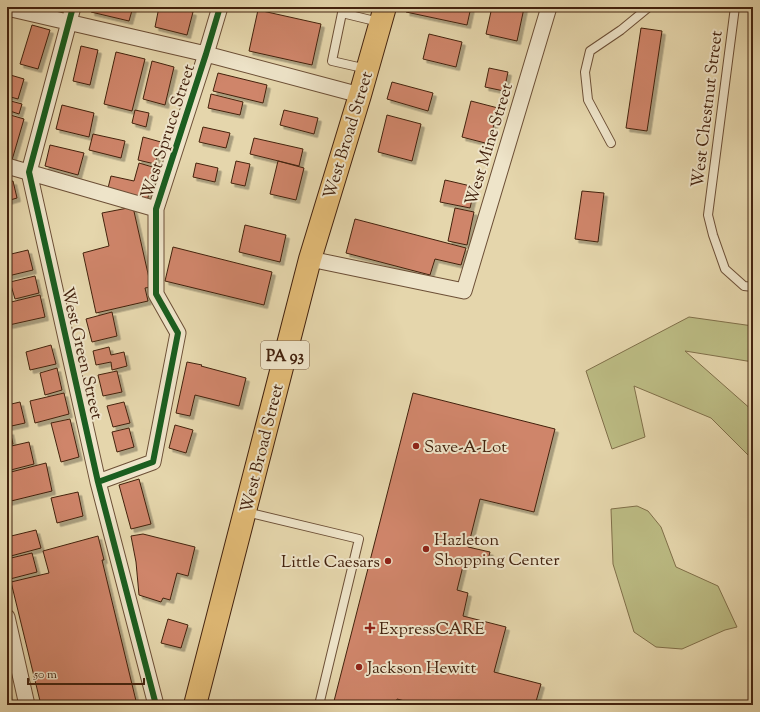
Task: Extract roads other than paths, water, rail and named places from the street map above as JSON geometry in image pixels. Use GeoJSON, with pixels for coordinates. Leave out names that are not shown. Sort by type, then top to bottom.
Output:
{"type":"FeatureCollection","features":[{"type":"Feature","properties":{"kind":"highway","name":"West Broad Street"},"geometry":{"type":"LineString","coordinates":[[195,705],[310,259],[360,95],[382,15]]}},
{"type":"Feature","properties":{"kind":"street","name":"West Green Street"},"geometry":{"type":"LineString","coordinates":[[73,7],[29,172],[98,482],[156,705]]}},
{"type":"Feature","properties":{"kind":"street","name":"West Spruce Street"},"geometry":{"type":"LineString","coordinates":[[98,482],[153,462],[178,333],[156,294],[156,209],[220,7]]}},
{"type":"Feature","properties":{"kind":"street","name":"West Mine Street"},"geometry":{"type":"LineString","coordinates":[[310,259],[464,291],[549,7]]}},
{"type":"Feature","properties":{"kind":"street"},"geometry":{"type":"LineString","coordinates":[[7,8],[206,54],[360,95]]}},
{"type":"Feature","properties":{"kind":"street"},"geometry":{"type":"LineString","coordinates":[[7,166],[156,209]]}},
{"type":"Feature","properties":{"kind":"street"},"geometry":{"type":"LineString","coordinates":[[7,617],[27,705]]}},
{"type":"Feature","properties":{"kind":"lane"},"geometry":{"type":"LineString","coordinates":[[611,143],[588,100],[585,72],[590,51],[621,30],[649,7]]}},
{"type":"Feature","properties":{"kind":"lane","name":"West Chestnut Street"},"geometry":{"type":"LineString","coordinates":[[735,7],[708,215],[713,235],[725,269],[744,286],[753,287]]}},
{"type":"Feature","properties":{"kind":"lane"},"geometry":{"type":"LineString","coordinates":[[367,69],[332,61],[342,10],[382,15]]}},
{"type":"Feature","properties":{"kind":"lane"},"geometry":{"type":"LineString","coordinates":[[245,512],[359,539],[319,705]]}},
{"type":"Feature","properties":{"kind":"place","name":"Save-A-Lot"},"geometry":{"type":"Point","coordinates":[416,446]}},
{"type":"Feature","properties":{"kind":"place","name":"Hazleton Shopping Center"},"geometry":{"type":"Point","coordinates":[426,549]}},
{"type":"Feature","properties":{"kind":"place","name":"Little Caesars"},"geometry":{"type":"Point","coordinates":[388,561]}},
{"type":"Feature","properties":{"kind":"place","name":"ExpressCARE"},"geometry":{"type":"Point","coordinates":[370,628]}},
{"type":"Feature","properties":{"kind":"place","name":"Jackson Hewitt"},"geometry":{"type":"Point","coordinates":[359,667]}}]}
